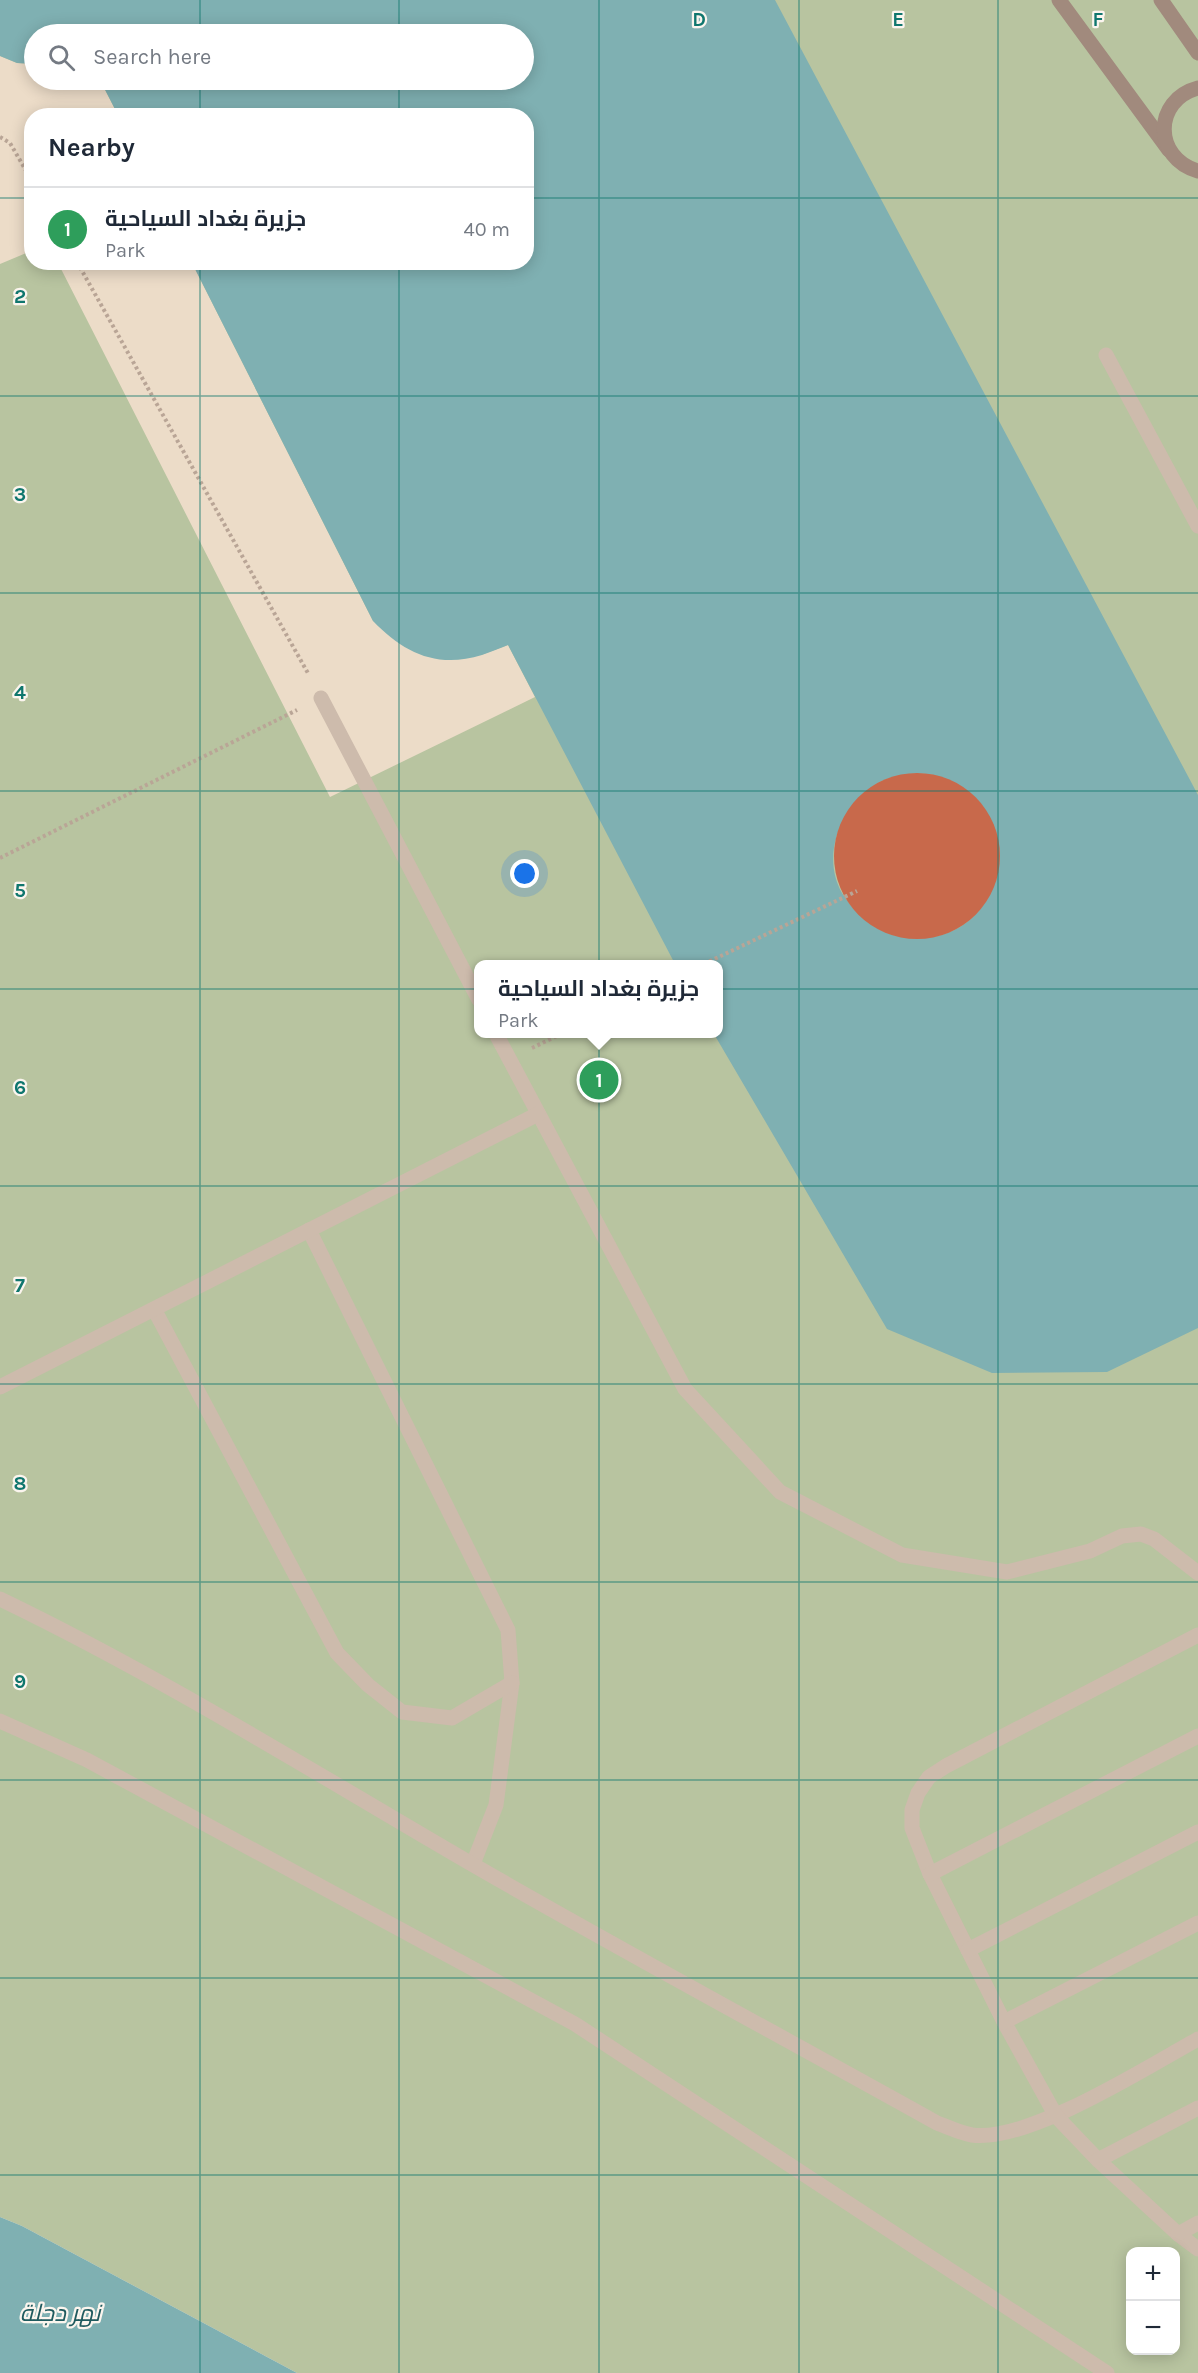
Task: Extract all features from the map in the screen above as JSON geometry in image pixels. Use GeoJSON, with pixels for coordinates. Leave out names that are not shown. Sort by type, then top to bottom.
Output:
{"type":"FeatureCollection","features":[{"type":"Feature","properties":{"kind":"main road"},"geometry":{"type":"LineString","coordinates":[[1059,0],[1169,150],[1178,161],[1195,172]]}},
{"type":"Feature","properties":{"kind":"main road"},"geometry":{"type":"LineString","coordinates":[[1161,0],[1198,53]]}},
{"type":"Feature","properties":{"kind":"main road"},"geometry":{"type":"LineString","coordinates":[[1169,150],[1164,137],[1164,123],[1169,110],[1177,98],[1189,90],[1198,88]]}},
{"type":"Feature","properties":{"kind":"lane"},"geometry":{"type":"LineString","coordinates":[[1106,355],[1198,526]]}},
{"type":"Feature","properties":{"kind":"lane"},"geometry":{"type":"LineString","coordinates":[[321,698],[474,990]]}},
{"type":"Feature","properties":{"kind":"lane"},"geometry":{"type":"LineString","coordinates":[[498,1038],[685,1389],[780,1492],[902,1555],[1007,1572],[1090,1551],[1122,1536],[1141,1534],[1154,1539],[1198,1572]]}},
{"type":"Feature","properties":{"kind":"lane"},"geometry":{"type":"LineString","coordinates":[[0,1387],[538,1114]]}},
{"type":"Feature","properties":{"kind":"lane"},"geometry":{"type":"LineString","coordinates":[[309,1230],[508,1630],[512,1683],[496,1805],[473,1864]]}},
{"type":"Feature","properties":{"kind":"lane"},"geometry":{"type":"LineString","coordinates":[[154,1309],[337,1653],[360,1677],[402,1712],[452,1718],[512,1683]]}},
{"type":"Feature","properties":{"kind":"lane"},"geometry":{"type":"LineString","coordinates":[[0,1599],[60,1628],[239,1728],[473,1864],[937,2123],[972,2134],[998,2134],[1056,2116],[1198,2039]]}},
{"type":"Feature","properties":{"kind":"lane"},"geometry":{"type":"LineString","coordinates":[[1198,1635],[945,1766],[929,1777],[918,1793],[912,1810],[912,1828],[930,1874],[1005,2022],[1056,2116],[1098,2160],[1178,2234],[1198,2249]]}},
{"type":"Feature","properties":{"kind":"lane"},"geometry":{"type":"LineString","coordinates":[[0,1721],[87,1760],[575,2024],[1107,2373]]}},
{"type":"Feature","properties":{"kind":"lane"},"geometry":{"type":"LineString","coordinates":[[930,1874],[1198,1736]]}},
{"type":"Feature","properties":{"kind":"lane"},"geometry":{"type":"LineString","coordinates":[[968,1950],[1198,1832]]}},
{"type":"Feature","properties":{"kind":"lane"},"geometry":{"type":"LineString","coordinates":[[1005,2022],[1198,1923]]}},
{"type":"Feature","properties":{"kind":"lane"},"geometry":{"type":"LineString","coordinates":[[1098,2160],[1198,2108]]}},
{"type":"Feature","properties":{"kind":"lane"},"geometry":{"type":"LineString","coordinates":[[1178,2234],[1198,2223]]}},
{"type":"Feature","properties":{"kind":"path"},"geometry":{"type":"LineString","coordinates":[[0,137],[10,143],[24,167]]}},
{"type":"Feature","properties":{"kind":"path"},"geometry":{"type":"LineString","coordinates":[[0,858],[321,698],[81,270]]}},
{"type":"Feature","properties":{"kind":"path"},"geometry":{"type":"LineString","coordinates":[[712,960],[856,891]]}},
{"type":"Feature","properties":{"kind":"green space"},"geometry":{"type":"Polygon","coordinates":[[[0,0],[1198,0],[1198,2373],[297,2373],[22,2226],[0,2217],[0,0]]]}},
{"type":"Feature","properties":{"kind":"shaded area"},"geometry":{"type":"Polygon","coordinates":[[[0,56],[24,63],[24,90],[105,90],[114,108],[24,108],[24,254],[0,264],[0,56]]]}},
{"type":"Feature","properties":{"kind":"shaded area"},"geometry":{"type":"Polygon","coordinates":[[[62,270],[196,270],[373,621],[481,655],[508,645],[535,697],[330,797],[62,270]]]}},
{"type":"Feature","properties":{"kind":"water"},"geometry":{"type":"Polygon","coordinates":[[[0,0],[775,0],[1198,795],[1198,1328],[1107,1372],[992,1373],[887,1329],[716,1038],[723,1038],[723,960],[673,960],[508,645],[466,659],[436,659],[409,650],[373,621],[196,270],[534,270],[534,108],[114,108],[105,90],[534,90],[534,24],[24,24],[24,63],[0,56],[0,0]],[[926,774],[895,777],[882,781],[868,790],[847,814],[839,829],[835,845],[833,861],[836,877],[848,902],[871,924],[900,937],[945,934],[971,919],[988,896],[997,869],[997,840],[987,813],[967,790],[926,774]]]}},
{"type":"Feature","properties":{"kind":"water","name":"نهر دجلة"},"geometry":{"type":"Polygon","coordinates":[[[0,2217],[22,2226],[297,2373],[0,2373],[0,2217]]]}},
{"type":"Feature","properties":{"kind":"building"},"geometry":{"type":"Polygon","coordinates":[[[917,773],[949,780],[963,787],[975,798],[986,810],[993,824],[1000,856],[993,888],[986,902],[975,914],[963,925],[949,932],[917,939],[885,932],[871,925],[859,914],[848,902],[841,888],[834,856],[841,824],[848,810],[859,798],[871,787],[885,780],[917,773]]]}},
{"type":"Feature","properties":{"kind":"place","name":"جزيرة بغداد السياحية"},"geometry":{"type":"Point","coordinates":[599,1080]}}]}
